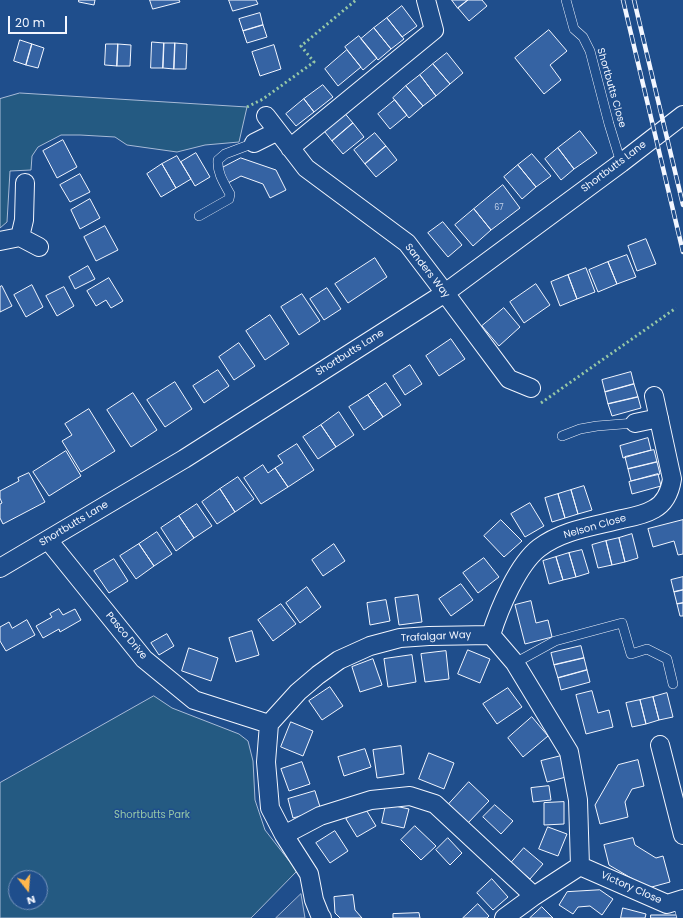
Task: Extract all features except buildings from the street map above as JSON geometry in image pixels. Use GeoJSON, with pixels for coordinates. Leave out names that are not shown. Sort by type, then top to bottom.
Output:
{"type":"FeatureCollection","features":[{"type":"Feature","properties":{"kind":"street"},"geometry":{"type":"LineString","coordinates":[[290,148],[434,30],[426,0]]}},
{"type":"Feature","properties":{"kind":"street","name":"Shortbutts Lane"},"geometry":{"type":"LineString","coordinates":[[0,568],[184,459],[445,293],[683,115]]}},
{"type":"Feature","properties":{"kind":"street","name":"Sanders Way"},"geometry":{"type":"LineString","coordinates":[[266,116],[276,132],[306,168],[407,243],[508,379],[531,388]]}},
{"type":"Feature","properties":{"kind":"street"},"geometry":{"type":"LineString","coordinates":[[254,143],[276,132]]}},
{"type":"Feature","properties":{"kind":"street"},"geometry":{"type":"LineString","coordinates":[[20,237],[24,220],[25,183]]}},
{"type":"Feature","properties":{"kind":"street"},"geometry":{"type":"LineString","coordinates":[[0,241],[20,237],[39,247]]}},
{"type":"Feature","properties":{"kind":"street","name":"Nelson Close"},"geometry":{"type":"LineString","coordinates":[[491,635],[495,622],[520,568],[528,557],[540,547],[553,540],[585,528],[642,514],[654,509],[665,500],[671,488],[672,479],[654,396]]}},
{"type":"Feature","properties":{"kind":"street"},"geometry":{"type":"LineString","coordinates":[[635,422],[659,418]]}},
{"type":"Feature","properties":{"kind":"street","name":"Pasco Drive"},"geometry":{"type":"LineString","coordinates":[[48,540],[144,659],[150,664],[194,700],[269,724]]}},
{"type":"Feature","properties":{"kind":"street"},"geometry":{"type":"LineString","coordinates":[[491,635],[515,663],[569,752],[578,800],[580,866],[534,896],[504,918]]}},
{"type":"Feature","properties":{"kind":"street","name":"Trafalgar Way"},"geometry":{"type":"LineString","coordinates":[[269,724],[298,692],[318,675],[339,660],[370,646],[400,638],[491,635]]}},
{"type":"Feature","properties":{"kind":"street"},"geometry":{"type":"LineString","coordinates":[[269,724],[266,762],[270,808],[284,835],[309,874],[314,900],[322,918]]}},
{"type":"Feature","properties":{"kind":"street"},"geometry":{"type":"LineString","coordinates":[[660,745],[683,835]]}},
{"type":"Feature","properties":{"kind":"street"},"geometry":{"type":"LineString","coordinates":[[284,835],[320,816],[371,800],[410,796],[435,804],[534,896]]}},
{"type":"Feature","properties":{"kind":"street","name":"Victory Close"},"geometry":{"type":"LineString","coordinates":[[580,866],[667,904],[681,906]]}},
{"type":"Feature","properties":{"kind":"lane","name":"Shortbutts Close"},"geometry":{"type":"LineString","coordinates":[[566,0],[574,29],[583,37],[590,51],[609,124],[621,162]]}},
{"type":"Feature","properties":{"kind":"lane"},"geometry":{"type":"LineString","coordinates":[[199,216],[229,199],[230,194],[221,178],[218,160],[225,154],[254,143]]}},
{"type":"Feature","properties":{"kind":"lane"},"geometry":{"type":"LineString","coordinates":[[562,436],[580,429],[635,422]]}},
{"type":"Feature","properties":{"kind":"lane"},"geometry":{"type":"LineString","coordinates":[[515,663],[555,642],[622,623],[631,654],[647,650],[667,659],[673,684]]}},
{"type":"Feature","properties":{"kind":"green space"},"geometry":{"type":"Polygon","coordinates":[[[20,93],[247,107],[239,142],[205,145],[177,152],[127,145],[115,137],[61,135],[38,147],[32,156],[31,170],[10,171],[7,222],[0,228],[0,99],[20,93]]]}},
{"type":"Feature","properties":{"kind":"green space","name":"Shortbutts Park"},"geometry":{"type":"Polygon","coordinates":[[[154,696],[172,708],[239,734],[248,741],[253,761],[255,800],[265,830],[297,871],[251,918],[0,918],[0,783],[154,696]]]}},
{"type":"Feature","properties":{"kind":"shaded area"},"geometry":{"type":"Polygon","coordinates":[[[301,894],[305,918],[276,918],[301,894]]]}},
{"type":"Feature","properties":{"kind":"railway"},"geometry":{"type":"LineString","coordinates":[[623,0],[683,252]]}},
{"type":"Feature","properties":{"kind":"railway"},"geometry":{"type":"LineString","coordinates":[[634,0],[683,205]]}},
{"type":"Feature","properties":{"kind":"hedge"},"geometry":{"type":"LineString","coordinates":[[247,107],[263,99],[314,62],[301,46],[356,0]]}},
{"type":"Feature","properties":{"kind":"hedge"},"geometry":{"type":"LineString","coordinates":[[541,403],[676,308]]}}]}
